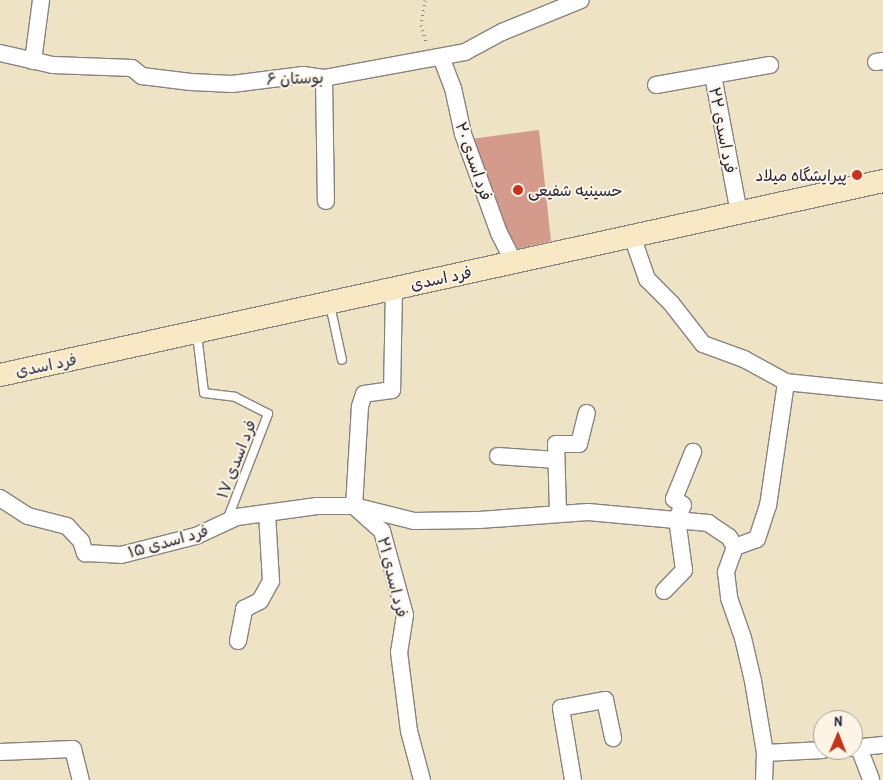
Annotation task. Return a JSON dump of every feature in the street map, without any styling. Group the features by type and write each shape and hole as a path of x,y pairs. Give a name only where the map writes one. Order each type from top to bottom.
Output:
{"main road":[{"name":"فرد اسدی","path":"0,376 883,181"}],"street":[{"path":"34,61 41,0"},
{"name":"بوستان ۶","path":"0,53 34,61 132,68 142,76 218,84 303,75 324,78 465,52 502,32 581,0"},
{"name":"فرد اسدی ۲۰","path":"441,57 453,88 463,134 499,233 514,262"},
{"name":"فرد اسدی ۲۲","path":"739,213 713,75 770,64"},
{"path":"656,85 713,75"},
{"path":"324,78 326,201"},
{"path":"632,236 647,279 671,303 703,344 744,359 786,382 883,392"},
{"path":"354,506 360,406 364,394 392,390 394,289"},
{"path":"764,780 765,753 743,638 729,598 726,572 735,547 757,539 768,506 786,382"},
{"path":"558,514 556,444 579,444 586,413"},
{"path":"664,592 684,570 677,519 683,504 674,499 694,452"},
{"path":"498,456 556,460"},
{"name":"فرد اسدی ۱۵","path":"0,498 28,516 67,526 85,553 121,555 196,536 237,517 316,506 354,506 414,521 588,512 677,519 708,523 729,537 735,547"},
{"name":"فرد اسدی ۲۱","path":"354,506 382,531 405,615 400,652 408,731 422,780"},
{"path":"238,640 244,609 260,601 271,580 267,513"},
{"path":"573,780 561,708 604,700 614,738"},
{"path":"863,747 883,745"},
{"path":"0,752 73,749 81,780"},
{"path":"765,753 813,751"},
{"path":"862,760 871,780"}],"lane":[{"path":"329,303 342,360"},
{"name":"فرد اسدی ۱۷","path":"197,332 204,393 235,397 268,414 226,522"}],"path":[{"path":"424,0 421,25 427,44 441,57"}],"building":[{"name":"حسینیه شفیعی","path":"539,130 551,241 513,250 471,139"}],"place":[{"name":"پیرایشگاه میلاد","path":"857,175"},
{"name":"حسینیه شفیعی","path":"518,190"}]}
